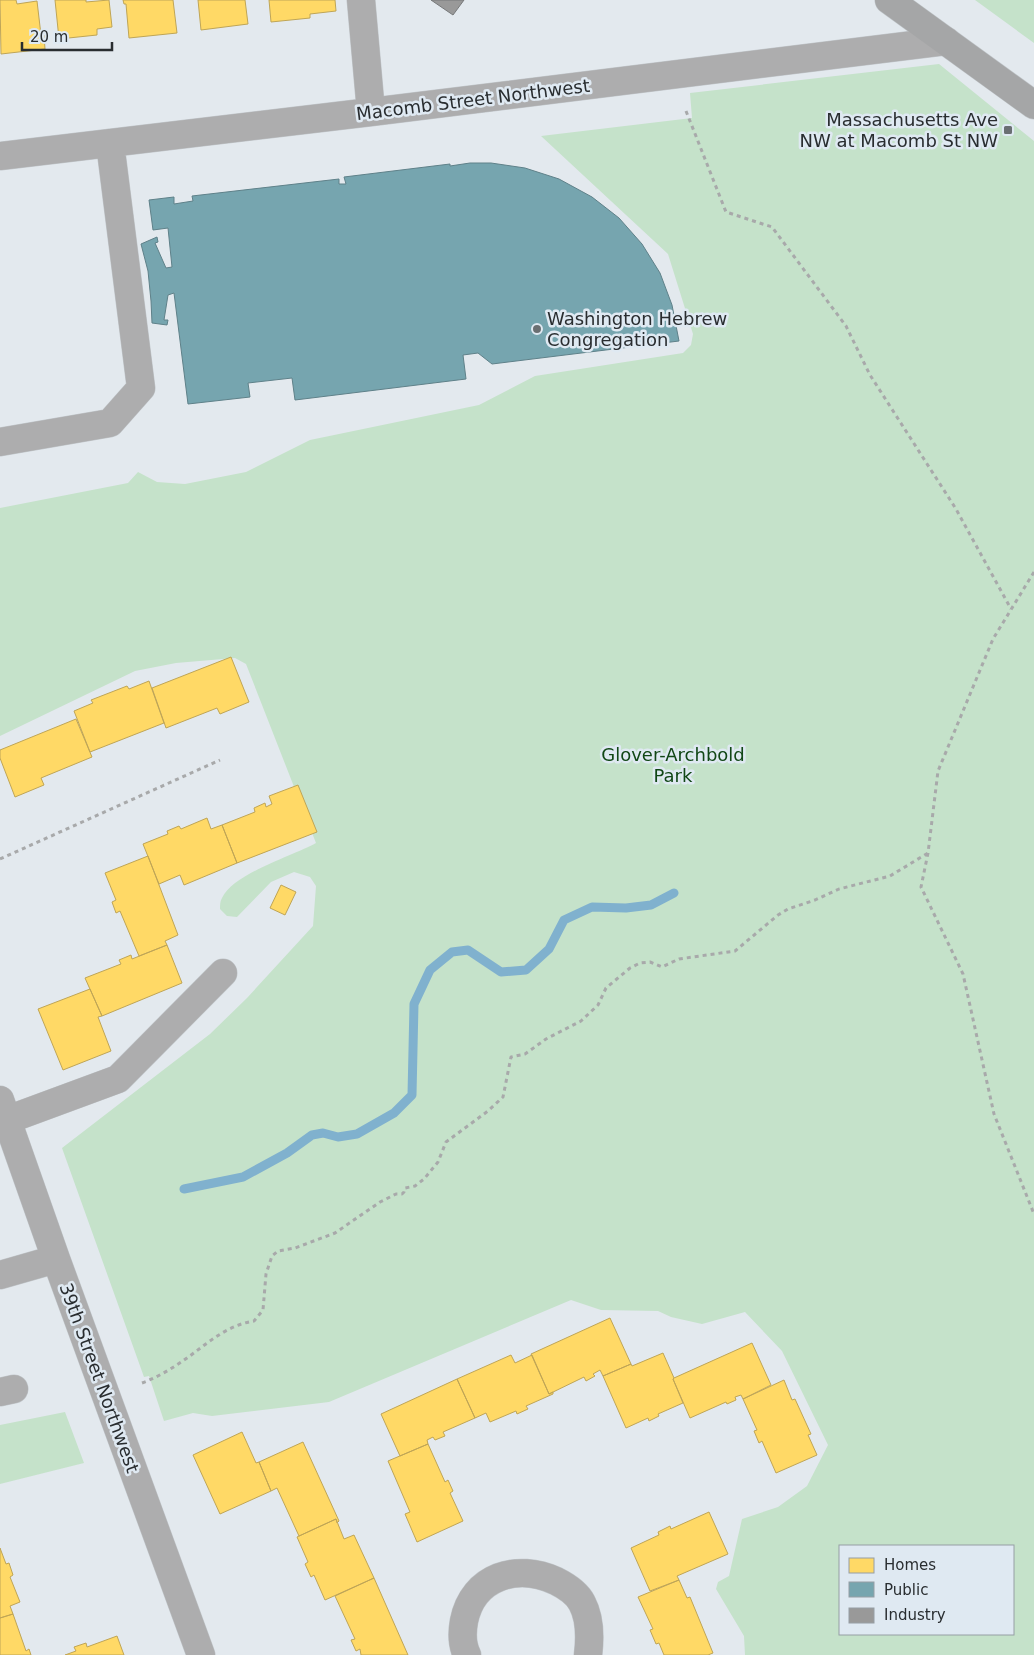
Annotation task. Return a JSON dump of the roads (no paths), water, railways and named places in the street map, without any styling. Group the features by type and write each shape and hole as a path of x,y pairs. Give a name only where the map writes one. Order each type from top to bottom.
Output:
{"main road":[{"path":"888,0 1034,105"}],"street":[{"path":"361,0 371,112"},
{"name":"Macomb Street Northwest","path":"0,156 946,40"},
{"path":"0,442 110,423 141,388 110,143"},
{"path":"4,1110 118,1079 223,973"},
{"name":"39th Street Northwest","path":"4,1110 200,1655"},
{"path":"0,1275 56,1259"},
{"path":"466,1655 462,1631 466,1612 476,1594 491,1581 510,1574 530,1572 567,1586 582,1602 588,1622 588,1655"}],"waterway":[{"path":"184,1189 243,1177 287,1153 312,1135 323,1133 338,1137 357,1134 394,1113 412,1095 414,1004 430,970 452,952 468,950 501,972 526,970 549,949 564,920 592,907 626,908 651,905 674,893"}],"place":[{"name":"Massachusetts Ave NW at Macomb St NW","path":"1008,130"},
{"name":"Washington Hebrew Congregation","path":"537,329"}],"park label":[{"name":"Glover-Archbold Park","path":"673,765"}]}
